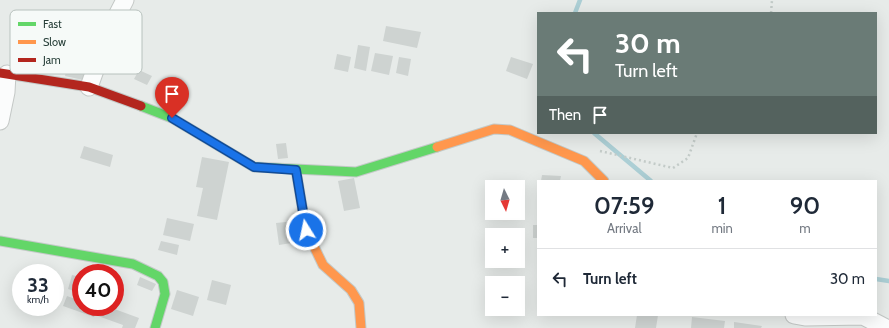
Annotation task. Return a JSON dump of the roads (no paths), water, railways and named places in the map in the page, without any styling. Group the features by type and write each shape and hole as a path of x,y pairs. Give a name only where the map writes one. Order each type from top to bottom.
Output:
{"street":[{"path":"119,10 124,0"},
{"path":"0,121 6,92 3,74 89,87 172,118 254,167 356,172 494,129 510,130 584,161 603,180"},
{"path":"89,87 94,74"},
{"path":"296,170 306,230 323,265 351,290 359,303 361,328"},
{"path":"0,241 133,264 158,276 163,282 165,294 155,328"},
{"path":"800,316 863,316 886,328"}],"waterway":[{"path":"575,12 580,0"},
{"path":"595,134 650,180"},
{"path":"877,279 889,281"}]}
